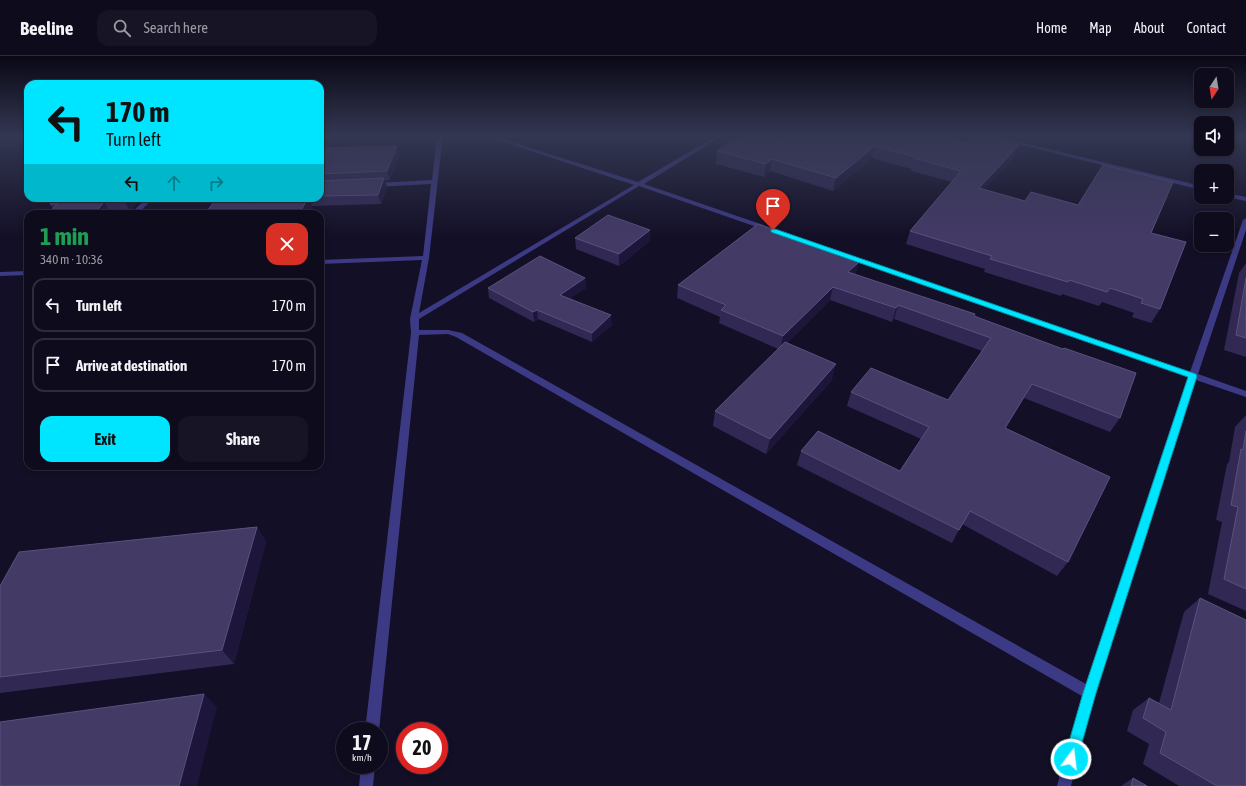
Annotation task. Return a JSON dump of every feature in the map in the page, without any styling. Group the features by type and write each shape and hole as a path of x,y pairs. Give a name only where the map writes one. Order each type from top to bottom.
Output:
{"lane":[{"path":"373,722 415,333 414,319 426,258 436,169"},
{"path":"591,169 1246,394"},
{"path":"414,319 663,169"},
{"path":"1123,169 1194,186"},
{"path":"366,185 435,182"},
{"path":"1234,196 1246,199"},
{"path":"137,210 145,202"},
{"path":"1064,786 1089,693 1246,220"},
{"path":"324,262 426,258"},
{"path":"0,274 24,273"},
{"path":"415,333 448,332 459,335 1089,693"},
{"path":"366,786 367,774"}],"building":[{"path":"324,169 388,169 387,171 324,174"},
{"path":"806,169 847,169 836,178"},
{"path":"954,169 997,169 979,188 1025,201 1031,192 1078,205 1100,169 1120,169 1173,182 1151,233 1186,242 1160,309 1141,303 1143,299 1110,288 1107,292 1069,280 1068,282 990,259 992,256 910,231 961,171"},
{"path":"384,178 378,195 324,196 324,181"},
{"path":"52,202 104,202 97,210 52,210 57,204 50,204"},
{"path":"214,202 306,202 301,210 208,210"},
{"path":"608,215 650,230 619,254 575,238"},
{"path":"758,224 859,262 848,272 975,314 974,316 1063,349 1064,348 1136,373 1120,418 1032,384 1005,428 1110,477 1068,562 970,511 959,530 801,451 818,431 900,471 929,427 851,392 871,368 948,400 991,338 898,305 896,308 833,287 783,336 721,310 726,305 678,285"},
{"path":"540,256 585,278 560,295 611,315 592,333 537,310 533,312 488,288"},
{"path":"1246,278 1246,338 1236,335"},
{"path":"785,342 836,364 770,439 715,411"},
{"path":"1246,431 1246,589 1224,579 1238,507 1231,505 1241,449 1243,450"},
{"path":"257,527 222,650 0,677 0,586 19,552"},
{"path":"1200,598 1246,620 1246,786 1217,786 1160,753 1166,732 1143,718 1149,698 1171,710"},
{"path":"204,694 179,786 0,786 0,722"},
{"path":"1133,778 1147,786 1131,786"}],"route":[{"path":"773,230 1193,376 1089,693 1071,759"}]}
